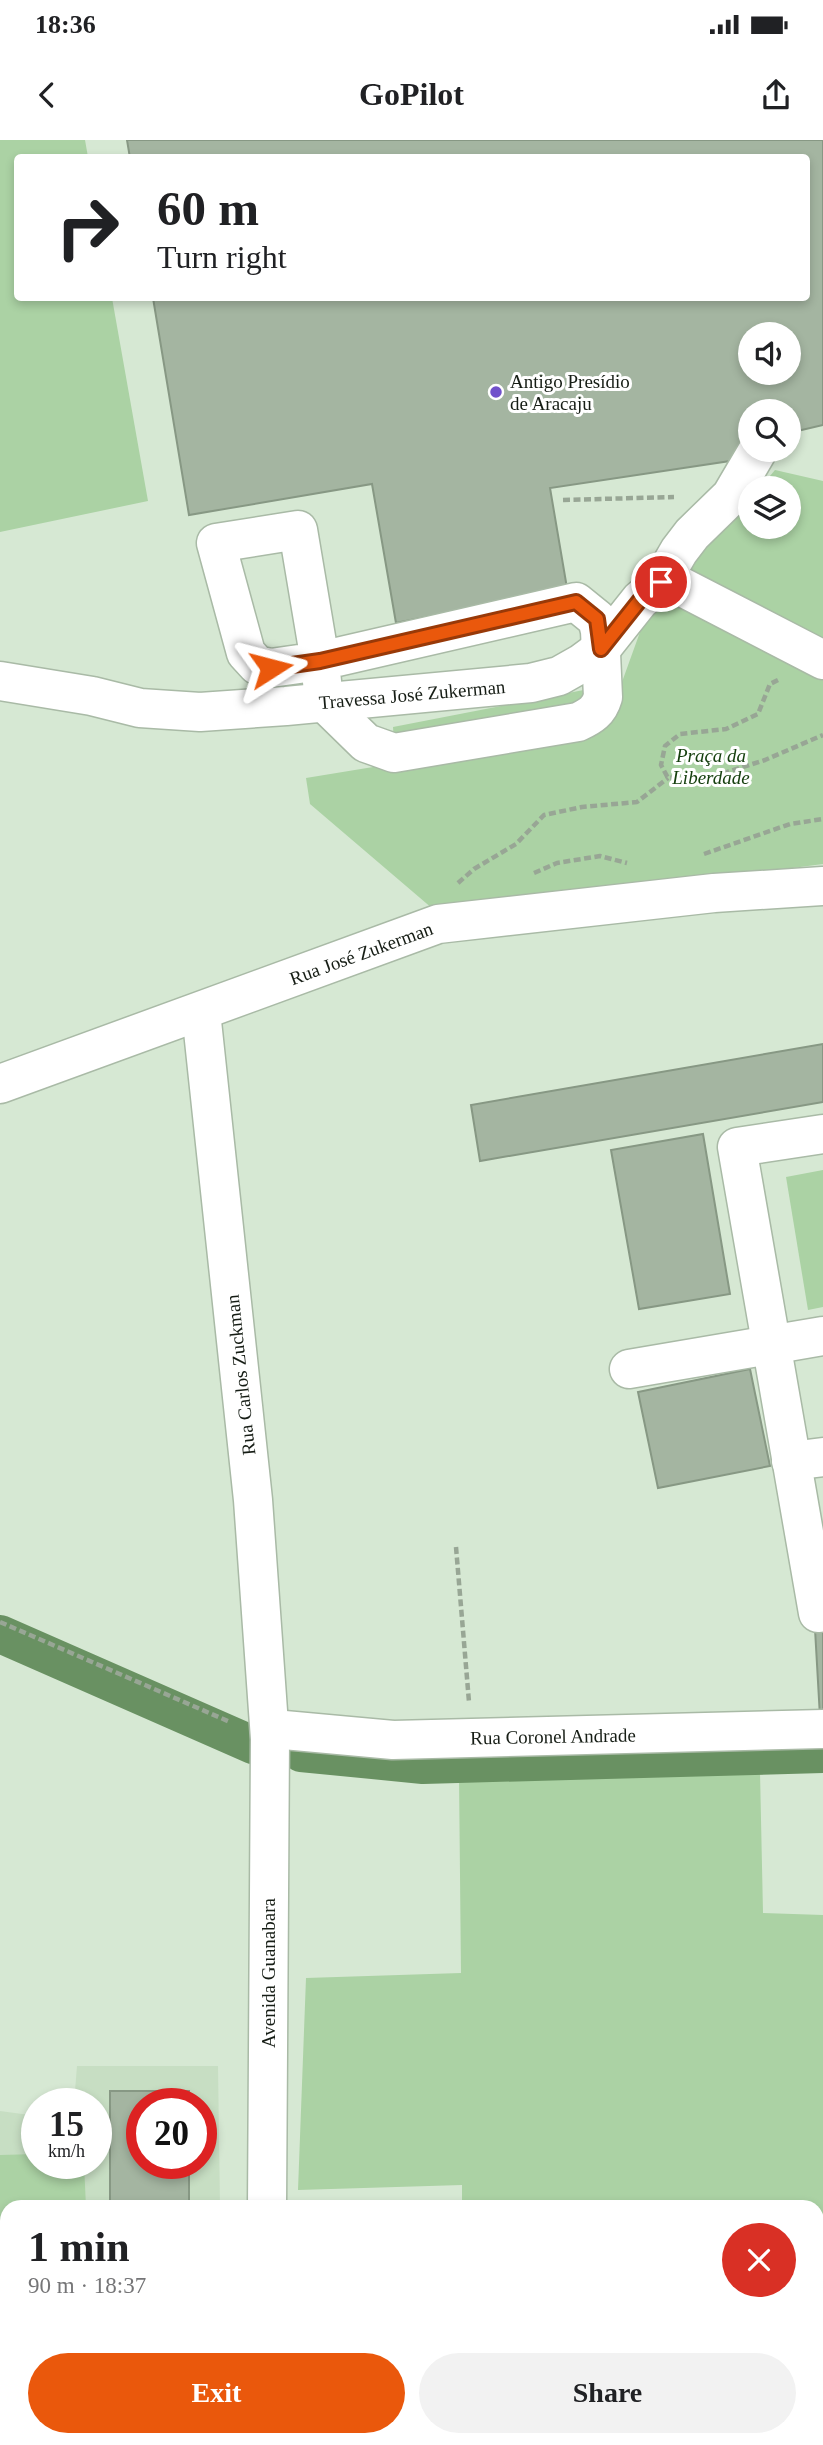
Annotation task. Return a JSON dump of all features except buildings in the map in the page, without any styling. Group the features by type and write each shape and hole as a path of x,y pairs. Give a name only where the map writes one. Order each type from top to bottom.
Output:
{"street":[{"path":"751,462 731,496 692,534 661,582 682,587 823,660"},
{"name":"Travessa José Zukerman","path":"0,681 92,696 140,708 201,712 531,683 559,676 601,649 640,600 661,582"},
{"path":"576,602 597,619 601,649 601,706 592,716 565,725 394,753 366,743 324,702 320,661 576,602"},
{"name":"Rua José Zukerman","path":"0,1084 201,1013 438,924 714,893 823,886"},
{"name":"Rua Carlos Zuckman","path":"201,1013 277,1734"},
{"path":"823,1134 737,1147 771,1346 807,1459 818,1614 823,1612"},
{"path":"629,1369 823,1336"},
{"name":"Rua Coronel Andrade","path":"277,1734 393,1740 823,1729"},
{"name":"Avenida Guanabara","path":"267,2200 277,1734"}],"path":[{"path":"563,500 731,496"},
{"path":"668,778 661,765 665,746 680,734 726,729 758,714 770,684 789,675"},
{"path":"456,885 474,869 516,844 544,815 582,807 637,802 668,778 718,775 765,760 823,735"},
{"path":"704,854 790,824 823,819"},
{"path":"524,877 558,863 600,856 639,866"},
{"path":"456,1547 472,1738"},
{"path":"0,1622 277,1734"}],"shaded area":[{"path":"77,2066 218,2066 220,2200 0,2200 0,2111 21,2114 21,2179 112,2179 112,2088 75,2088"}],"green space":[{"path":"0,140 85,140 87,154 14,154 14,301 113,301 148,501 0,532"},
{"name":"Praça da Liberdade","path":"775,470 823,481 823,864 440,915 310,804 306,778 605,729 644,621 653,615 700,555 738,514 738,539 801,539 801,476 770,476"},
{"path":"599,687 597,702 394,742 393,727"},
{"path":"823,1170 823,1307 808,1310 786,1177"},
{"path":"760,1772 763,1913 823,1915 823,2200 462,2200 462,2185 298,2190 306,1978 461,1973 459,1776"},
{"path":"21,2154 21,2179 85,2179 86,2200 0,2200 0,2155"}],"waterway":[{"path":"0,1634 253,1745"},
{"path":"301,1753 423,1765 823,1754"}],"place":[{"name":"Antigo Presídio de Aracaju","path":"496,392"}],"route":[{"path":"271,668 320,661 576,602 597,619 601,649 640,600 661,582"}]}
